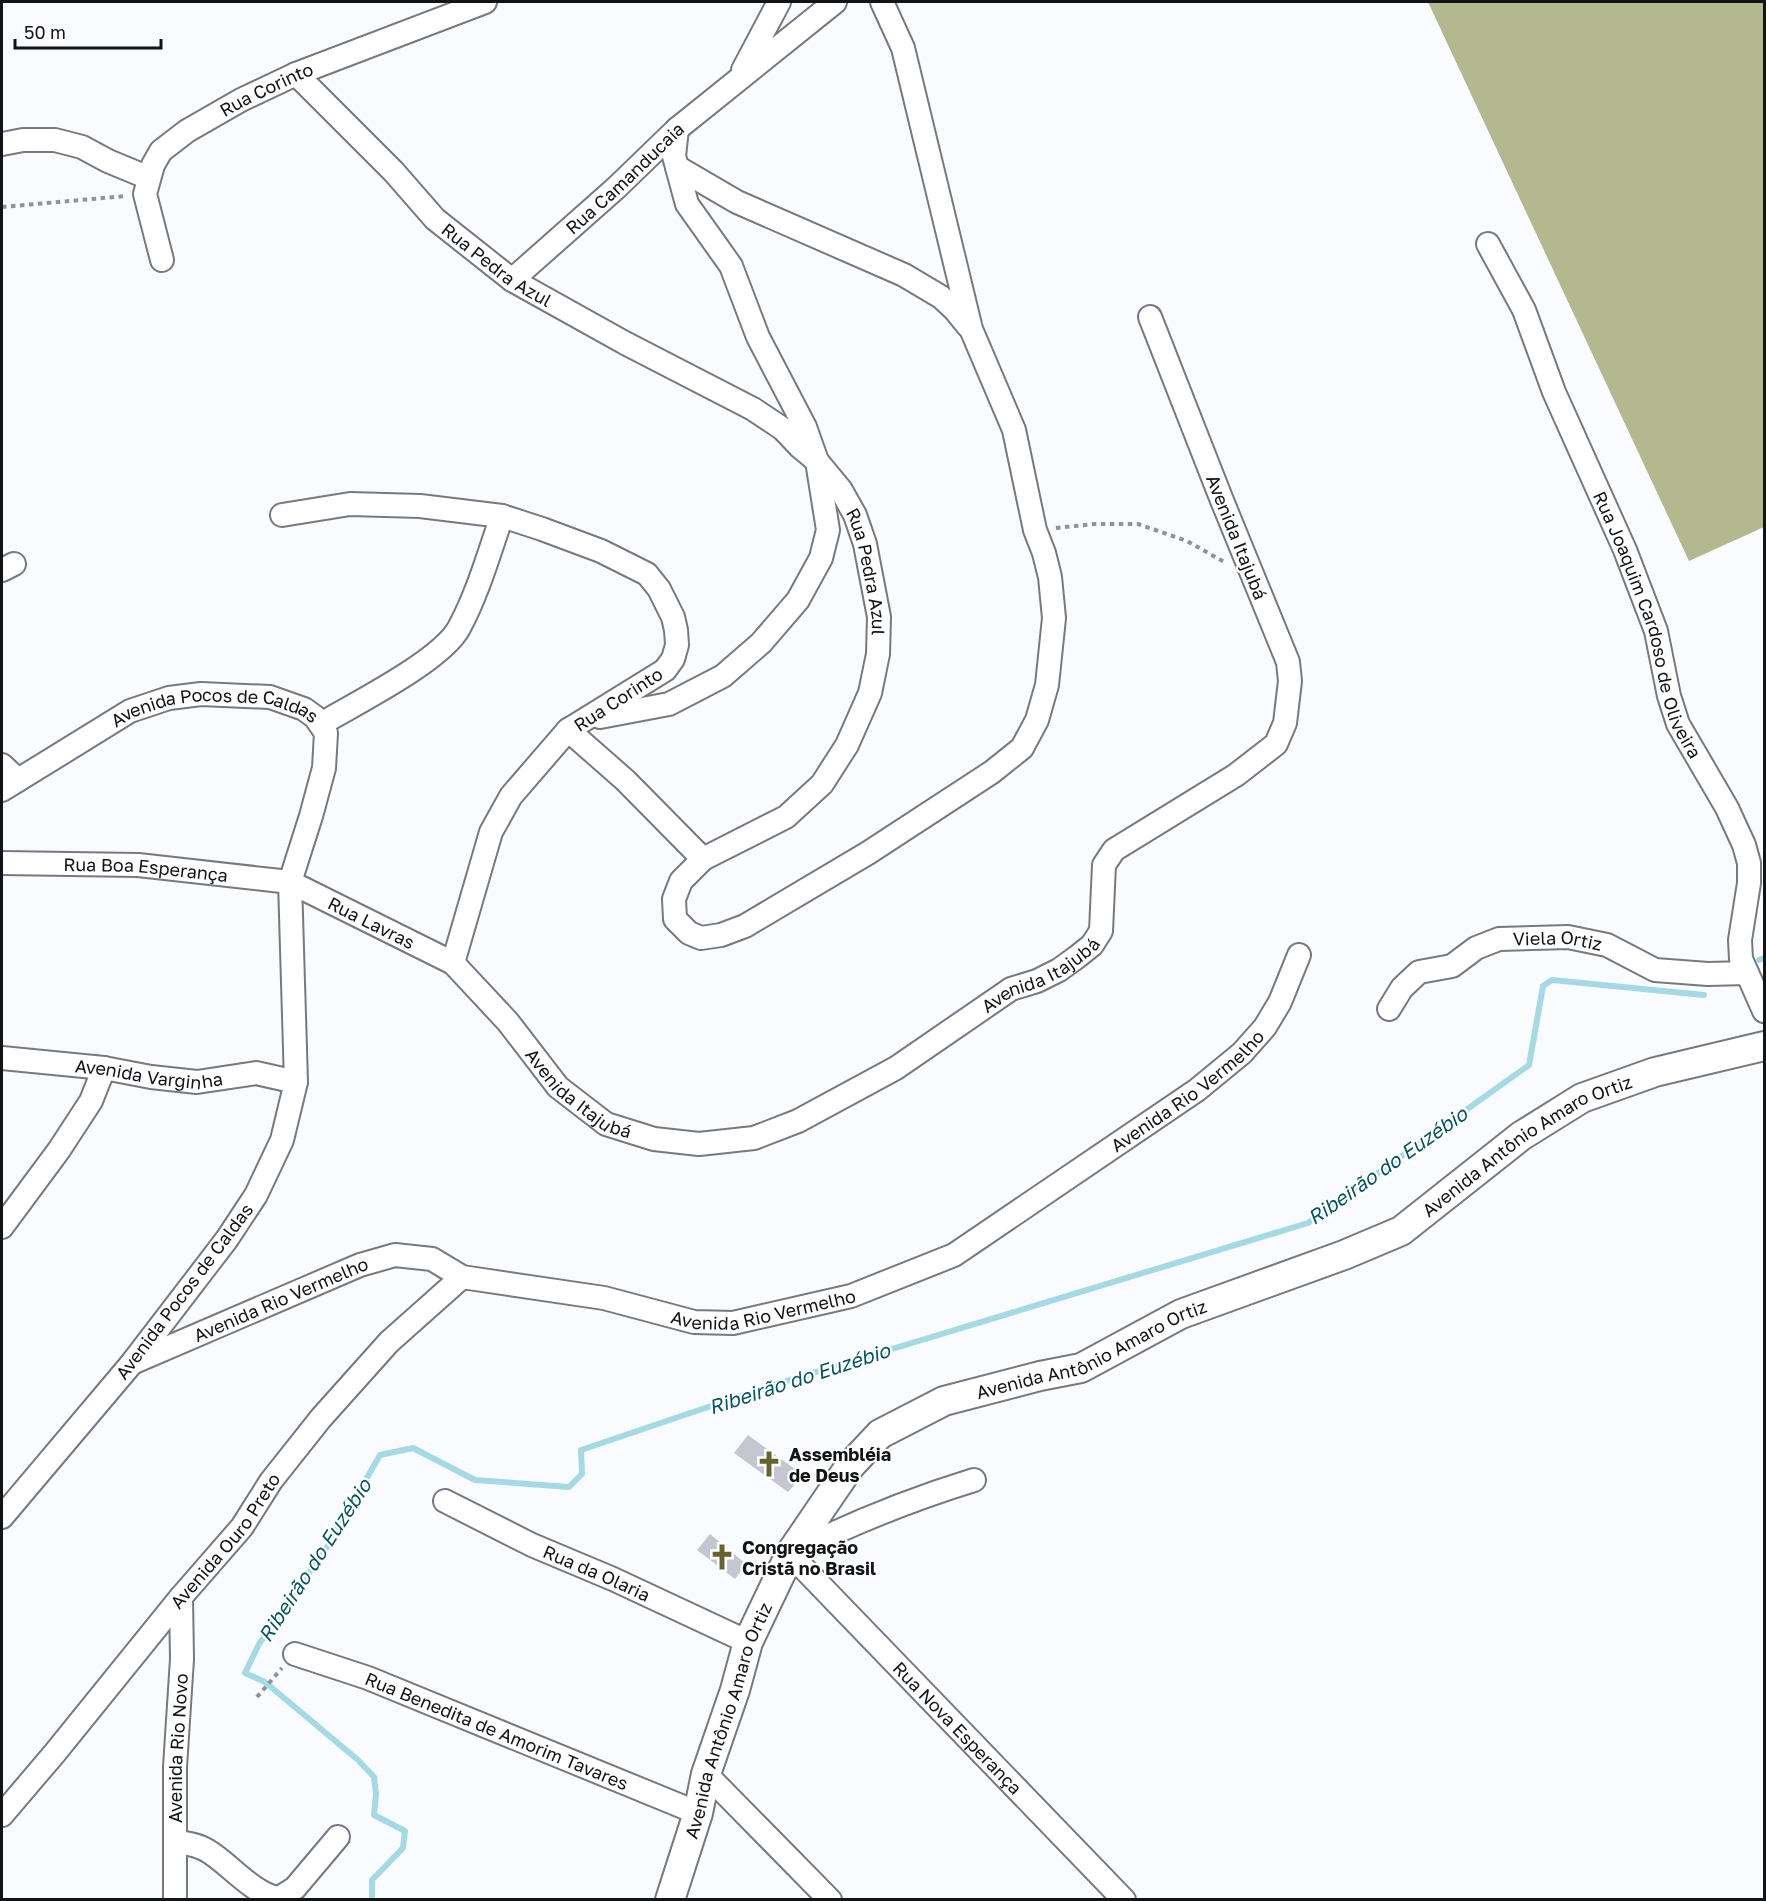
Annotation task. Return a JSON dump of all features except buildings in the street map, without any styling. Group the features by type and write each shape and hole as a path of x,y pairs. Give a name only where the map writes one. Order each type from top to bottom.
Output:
{"street":[{"name":"Rua Corinto","path":"147,186 161,151 187,131 241,100 296,74 485,2"},
{"name":"Rua Camanducaia","path":"738,79 779,2"},
{"name":"Rua Camanducaia","path":"512,280 616,188 677,129 835,2"},
{"path":"882,2 903,48 919,108 936,193 971,329"},
{"name":"Rua Pedra Azul","path":"296,74 394,172 435,219 512,280 625,343 753,410 783,429 817,461 842,490 855,515 865,544 879,617 878,654 870,693 847,745 822,784 786,817 703,859 681,881 674,899 675,920 689,933 701,938 721,935 745,926 868,853 992,772 1022,748 1037,720 1047,685 1054,618 1050,577 1035,530 1014,430 971,329"},
{"path":"677,129 674,156 687,204 730,266 758,336 805,427 817,461 828,530 820,558 798,600 761,643 723,676 669,704 576,725 625,780 703,859"},
{"path":"2,144 23,140 55,140 82,147 147,186 162,260"},
{"path":"677,167 737,202 904,275 941,297 971,329"},
{"name":"Rua Joaquim Cardoso de Oliveira","path":"1488,244 1524,310 1554,392 1625,550 1656,632 1669,696 1678,724 1727,808 1744,845 1749,863 1749,882 1743,908 1741,959 1764,1011"},
{"name":"Avenida Itajubá","path":"453,963 508,1022 558,1087 606,1124 654,1139 699,1144 753,1138 798,1121 896,1068 1011,989 1037,981 1059,970 1092,945 1101,931 1104,866 1114,850 1236,776 1260,758 1276,744 1286,723 1288,702 1288,662 1150,317"},
{"name":"Rua Corinto","path":"282,515 350,504 420,506 502,516 601,551 647,574 659,589 673,618 677,645 673,659 665,670 576,725 511,796 491,832 453,963"},
{"path":"321,724 440,651 459,629 502,516"},
{"name":"Avenida Pocos de Caldas","path":"2,1517 132,1363 227,1239 256,1195 282,1140 296,1082 290,882 312,816 324,768 326,733 321,724 304,709 270,697 201,694 169,698 130,711 7,778"},
{"name":"Rua Boa Esperança","path":"2,863 138,865 290,882"},
{"name":"Rua Lavras","path":"290,882 453,963"},
{"name":"Viela Ortiz","path":"1389,1009 1402,988 1419,972 1452,966 1476,948 1499,939 1568,937 1607,945 1655,970 1708,974 1747,973"},
{"name":"Avenida Rio Vermelho","path":"132,1363 360,1264 395,1255 432,1259 462,1277 604,1298 694,1322 733,1323 851,1296 954,1255 1197,1090 1242,1053 1265,1027 1280,1002 1299,955"},
{"name":"Avenida Antônio Amaro Ortiz","path":"670,1899 698,1813 706,1774 735,1690 748,1642 790,1554 850,1466 880,1434 944,1401 1040,1376 1082,1368 1181,1314 1344,1255 1401,1231 1521,1136 1582,1098 1655,1072 1764,1046"},
{"name":"Avenida Varginha","path":"2,1058 104,1068 151,1077 198,1082 256,1073 296,1082"},
{"path":"2,1227 59,1150 91,1101 104,1068"},
{"name":"Avenida Ouro Preto","path":"2,1815 54,1755 181,1597 242,1527 271,1481 321,1418 390,1342 462,1277"},
{"path":"790,1554 846,1526 937,1491 974,1480"},
{"name":"Rua da Olaria","path":"445,1501 532,1545 613,1579 748,1642"},
{"name":"Rua Nova Esperança","path":"790,1554 1124,1899"},
{"name":"Avenida Rio Novo","path":"175,1899 175,1767 182,1659 181,1597"},
{"name":"Rua Benedita de Amorim Tavares","path":"295,1654 368,1678 698,1813"},
{"path":"706,1774 830,1899"},
{"path":"175,1842 193,1844 210,1852 263,1892 279,1898 295,1888 338,1837"}],"path":[{"path":"2,207 73,199 147,186"},
{"path":"1035,530 1094,524 1138,524 1187,541 1227,563"},
{"path":"257,1697 279,1671"}],"green space":[{"path":"1428,2 1764,2 1764,527 1689,561"}],"waterway":[{"path":"1759,960 1764,958"},
{"name":"Ribeirão do Euzébio","path":"372,1900 372,1880 403,1848 405,1831 374,1815 376,1794 374,1777 358,1760 265,1682 245,1673 259,1644 327,1547 380,1455 413,1448 475,1480 569,1487 582,1474 581,1450 773,1385 1308,1223 1529,1065 1543,986 1552,980 1704,995"}],"place":[{"name":"Assembléia de Deus","path":"769,1464"},
{"name":"Congregação Cristã no Brasil","path":"722,1557"}]}
